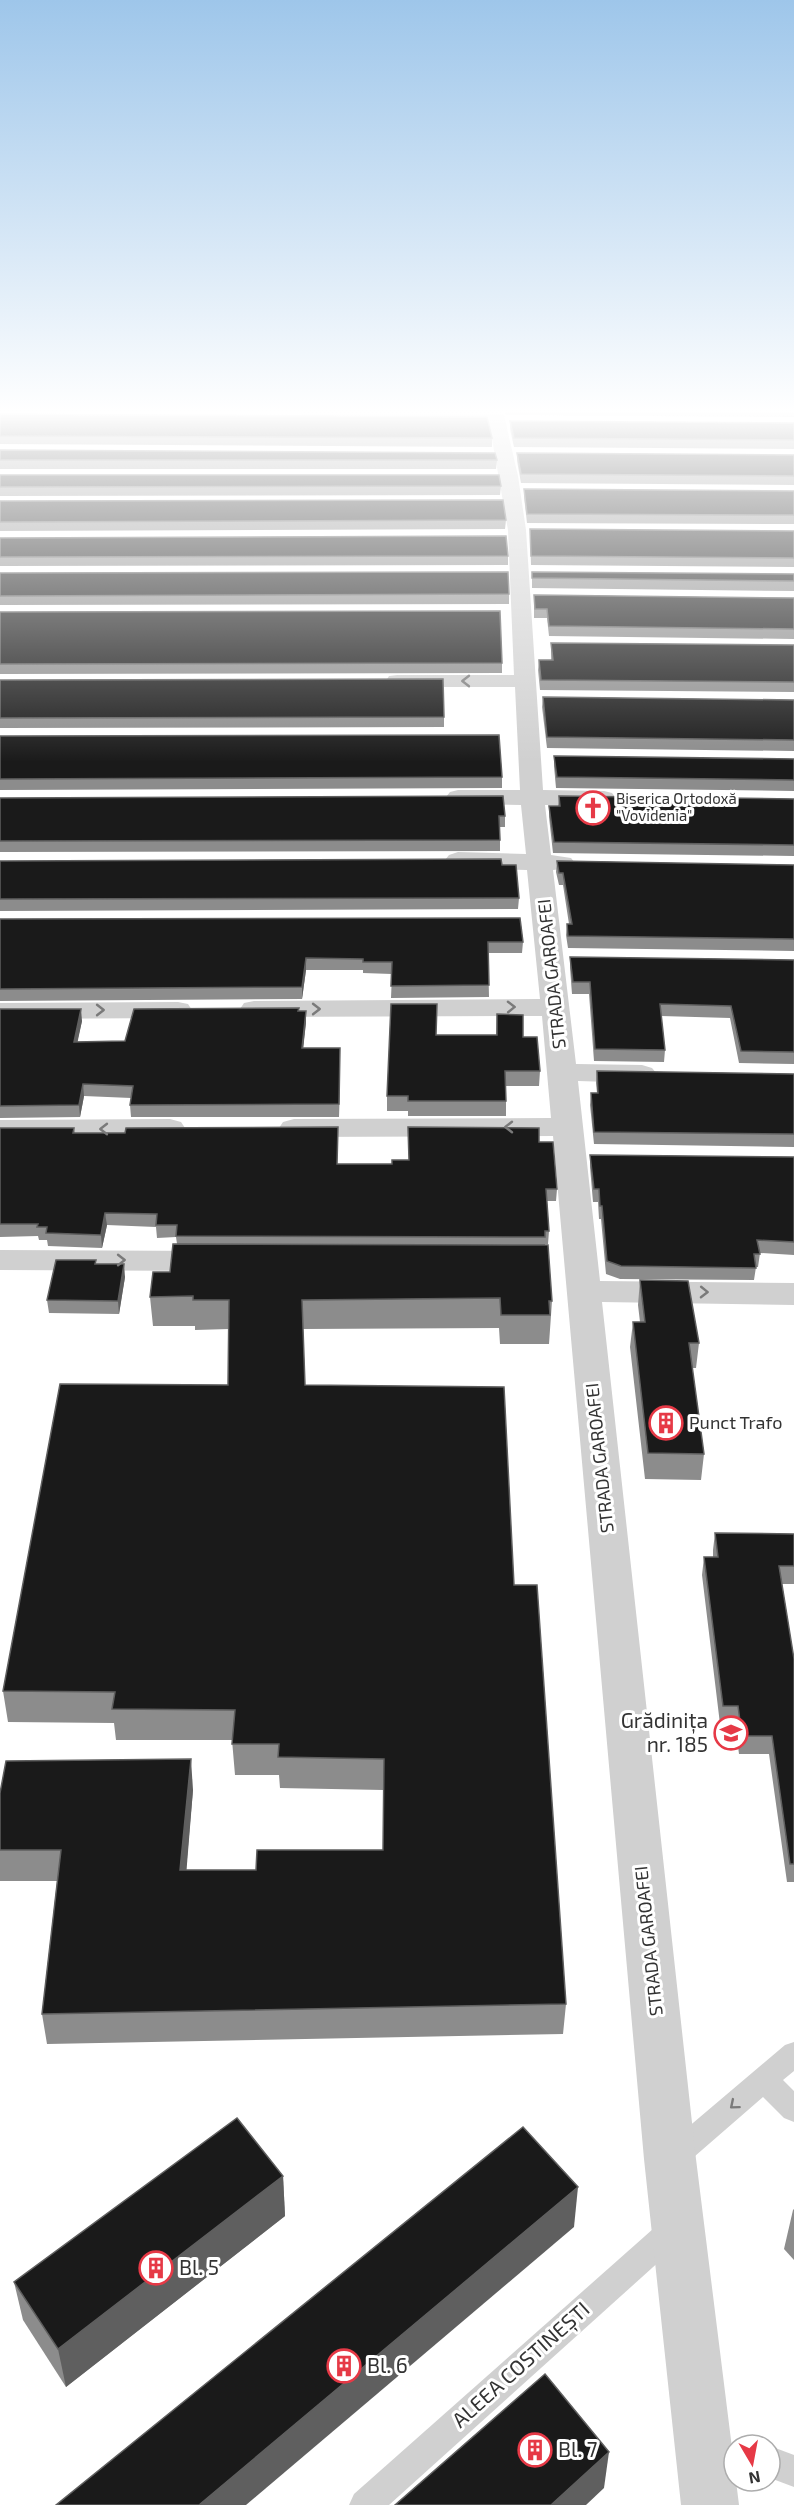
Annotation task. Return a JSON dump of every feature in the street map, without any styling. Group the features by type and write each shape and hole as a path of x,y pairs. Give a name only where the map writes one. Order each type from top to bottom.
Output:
{"street":[{"name":"STRADA GAROAFEI","path":"514,528 533,692 530,746 532,797 540,861 532,919 560,958 555,1007 562,1072 577,1146 572,1272 678,2226 718,2441 710,2505"},
{"path":"378,681 533,692"},
{"path":"439,797 628,798"},
{"path":"438,860 584,863"},
{"path":"0,1011 555,1007"},
{"path":"562,1072 665,1074"},
{"path":"0,1129 203,1128"},
{"path":"263,1128 577,1146"},
{"path":"0,1260 248,1261"},
{"path":"572,1272 794,1294"}],"lane":[{"path":"670,2160 794,2054"},
{"path":"764,2080 794,2109"},
{"name":"ALEEA COSTINEȘTI","path":"365,2505 678,2226"}],"building":[{"path":"530,529 794,531 794,558 531,556"},
{"path":"506,536 508,556 0,557 0,538"},
{"path":"508,572 509,594 0,596 0,573"},
{"path":"532,572 794,574 794,581 532,578"},
{"path":"534,595 794,598 794,629 549,626 547,609 535,609"},
{"path":"500,611 502,663 0,664 0,612"},
{"path":"551,643 794,645 794,682 541,680 539,660 553,660"},
{"path":"443,679 444,717 0,718 0,680"},
{"path":"543,697 794,700 794,740 547,737"},
{"path":"499,735 502,777 0,779 0,736"},
{"path":"554,756 794,759 794,780 557,777"},
{"path":"503,796 505,816 499,816 500,840 0,841 0,798"},
{"path":"559,796 794,799 794,845 554,842 549,806 560,806"},
{"path":"501,859 502,865 516,865 519,898 0,899 0,861"},
{"path":"557,861 794,865 794,939 568,936 567,924 572,924 563,873 559,873"},
{"path":"520,918 523,942 488,942 489,985 391,986 392,962 306,958 302,987 0,989 0,919"},
{"path":"570,957 794,960 794,1052 741,1051 731,1006 660,1004 665,1050 595,1049 590,982 573,982"},
{"path":"391,1004 437,1004 436,1035 497,1035 497,1014 523,1015 523,1037 537,1037 540,1071 505,1071 506,1101 408,1101 408,1096 387,1096"},
{"path":"299,1008 298,1011 306,1011 302,1048 340,1048 339,1104 130,1105 133,1086 83,1084 79,1105 0,1106 0,1009 81,1009 74,1042 125,1041 134,1009"},
{"path":"597,1071 794,1074 794,1134 594,1132 591,1093 598,1093"},
{"path":"338,1127 337,1164 392,1164 392,1160 409,1160 408,1127 539,1128 539,1142 553,1142 557,1189 546,1189 549,1231 545,1231 545,1237 176,1236 177,1225 156,1225 157,1214 105,1213 101,1235 46,1233 47,1227 37,1227 38,1224 0,1224 0,1128 74,1128 73,1133 125,1133 126,1128"},
{"path":"590,1155 794,1157 794,1242 757,1240 760,1254 754,1254 756,1268 621,1266 607,1261 602,1206 600,1206 599,1189 594,1189"},
{"path":"173,1244 548,1245 552,1301 549,1301 550,1315 501,1315 500,1298 302,1300 305,1385 504,1387 514,1585 537,1585 566,2004 42,2014 61,1850 0,1850 0,1793 6,1761 191,1759 180,1870 256,1870 257,1850 383,1850 384,1759 278,1757 279,1744 232,1744 235,1710 112,1709 115,1692 3,1691 60,1384 228,1385 229,1300 193,1300 193,1296 150,1297 153,1272 170,1272"},
{"path":"56,1260 96,1260 95,1264 124,1264 118,1301 47,1300"},
{"name":"Punct Trafo","path":"640,1280 688,1281 699,1343 689,1343 704,1454 648,1453 633,1322 645,1322"},
{"path":"715,1533 794,1534 794,1566 779,1566 794,1659 794,1864 790,1864 772,1736 742,1736 738,1706 723,1706 704,1557 718,1557"},
{"path":"237,2118 283,2176 58,2349 14,2282"},
{"path":"523,2127 578,2187 199,2505 56,2505"},
{"path":"545,2374 609,2452 551,2505 395,2505"}],"place":[{"name":"Biserica Ortodoxă \"Vovidenia\"","path":"593,808"},
{"name":"Punct Trafo","path":"666,1423"},
{"name":"Grădinița nr. 185","path":"731,1733"},
{"name":"Bl. 5","path":"156,2268"},
{"name":"Bl. 6","path":"344,2366"},
{"name":"Bl. 7","path":"535,2450"}]}
